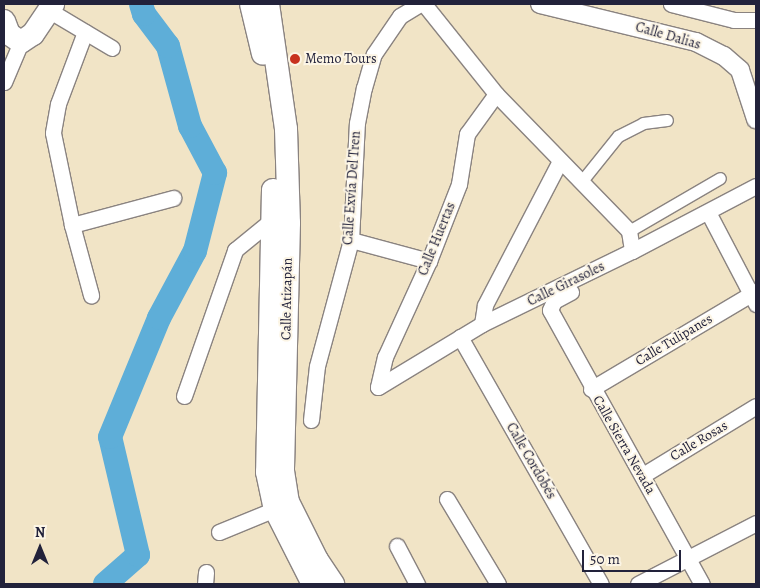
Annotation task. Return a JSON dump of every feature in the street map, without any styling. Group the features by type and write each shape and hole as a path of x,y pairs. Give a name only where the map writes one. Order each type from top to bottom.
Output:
{"main road":[{"name":"Calle Atizapán","path":"251,4 264,58 272,128 273,220 267,472 275,509 313,584"},
{"name":"Calle Atizapán","path":"268,4 286,129 289,223 283,471 288,502 317,560 333,584"},
{"path":"4,22 8,34 20,42 33,34 52,7"}],"street":[{"name":"Calle Exvía Del Tren","path":"311,420 317,366 351,240 357,123 374,54 400,16 420,4"},
{"path":"424,4 496,94 629,231 632,251"},
{"name":"Calle Dalias","path":"540,4 696,42 724,56 740,70 756,119"},
{"path":"671,4 734,20 756,20"},
{"path":"52,7 85,32 112,48"},
{"path":"85,32 58,104 53,134 72,225 91,295"},
{"path":"4,82 20,42"},
{"name":"Calle Huertas","path":"378,387 385,357 429,261 459,184 467,134 496,94"},
{"path":"581,182 618,136 643,123 667,120"},
{"path":"482,324 486,305 560,161"},
{"path":"629,231 720,178"},
{"name":"Calle Girasoles","path":"378,387 482,324 616,260 756,186"},
{"path":"72,225 173,198"},
{"path":"708,212 754,296"},
{"path":"184,396 235,250 273,220"},
{"path":"351,240 429,261"},
{"name":"Calle Sierra Nevada","path":"616,260 612,268 550,305 591,389 643,475 702,584"},
{"name":"Calle Tulipanes","path":"591,389 754,296"},
{"name":"Calle Cordobés","path":"460,337 601,584"},
{"name":"Calle Rosas","path":"643,475 756,406"},
{"path":"446,499 498,584"},
{"path":"219,532 275,509"},
{"path":"638,584 756,523"},
{"path":"397,546 418,584"}],"waterway":[{"path":"105,584 138,555 110,437 159,318 195,251 215,173 190,126 168,46 144,14 141,4"}],"place":[{"name":"Memo Tours","path":"295,59"}]}
